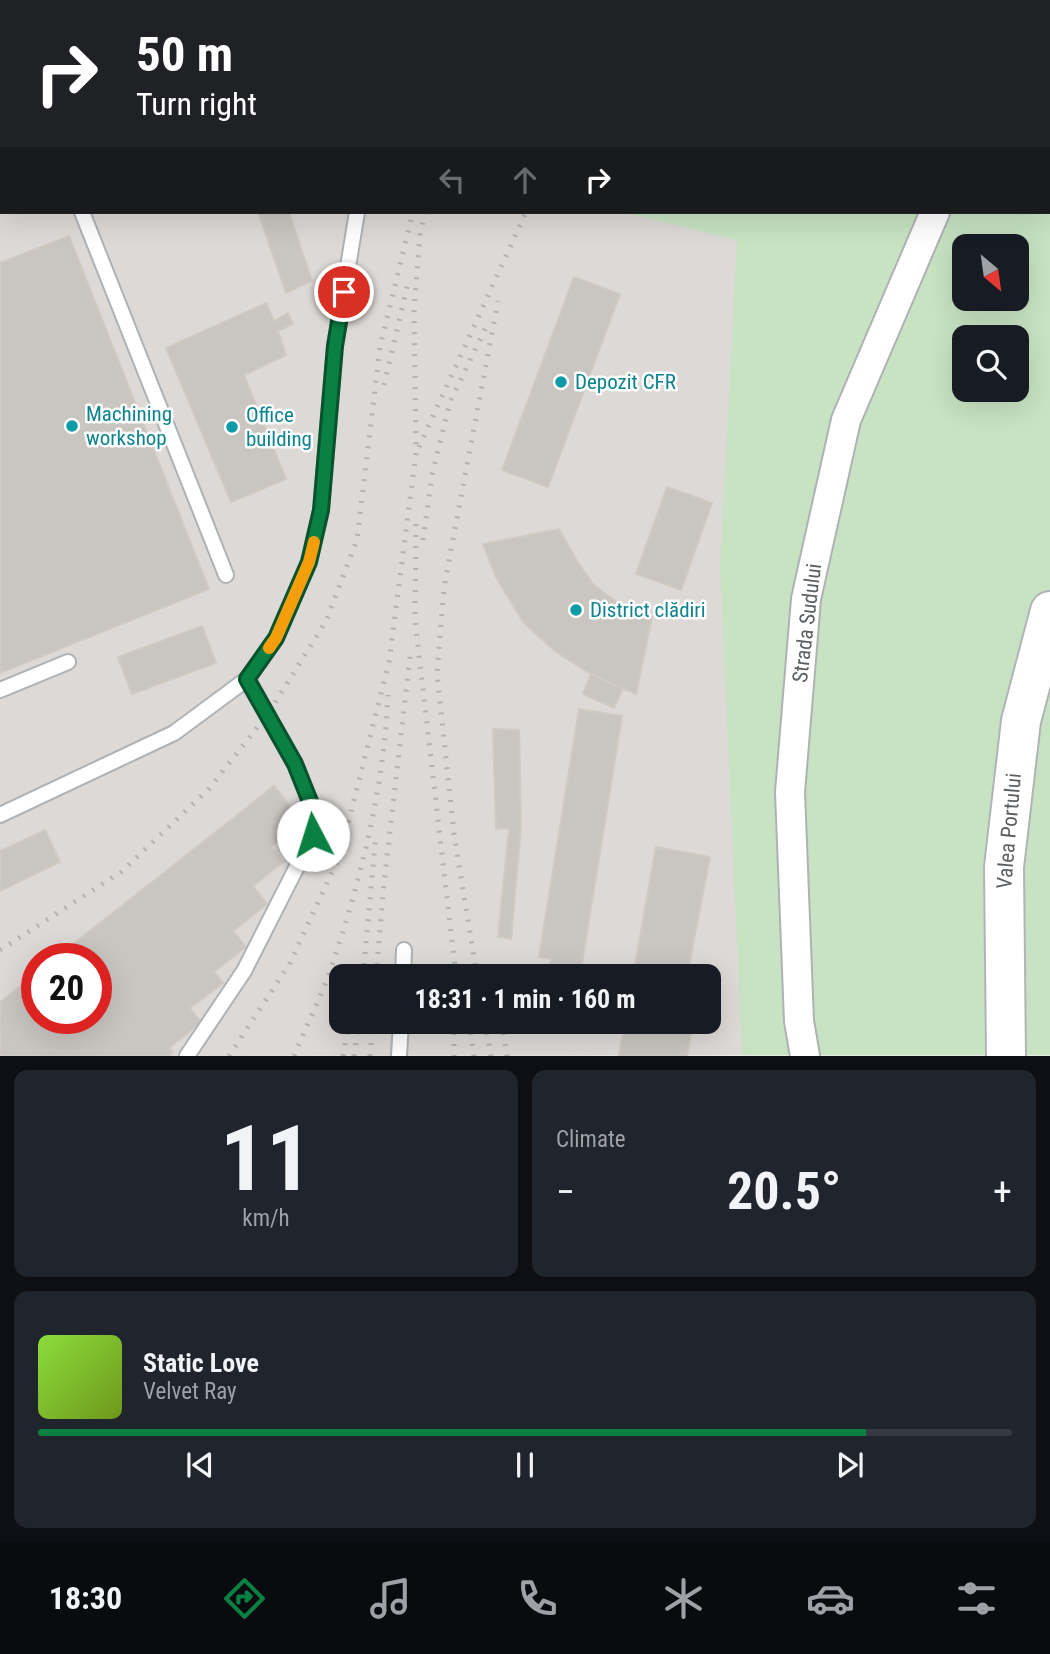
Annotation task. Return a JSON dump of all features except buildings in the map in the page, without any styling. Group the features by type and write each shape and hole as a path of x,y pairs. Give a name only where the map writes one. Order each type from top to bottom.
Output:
{"street":[{"name":"Strada Sudului","path":"805,1055 799,1021 790,792 806,599 846,421 934,214"},
{"name":"Valea Portului","path":"1006,1055 1004,867 1021,721 1050,611"}],"lane":[{"path":"83,214 226,575"},
{"path":"0,815 174,733 247,679 276,638 309,562 321,510 335,346 357,214"},
{"path":"0,690 68,662"},
{"path":"187,1055 244,971 313,835 315,814 295,764 247,679"},
{"path":"403,964 404,950"},
{"path":"399,1055 400,1034"}],"shaded area":[{"path":"0,214 976,214 967,234 952,234 952,308 852,1055 0,1056"}],"green space":[{"path":"630,214 1050,214 1050,1055 742,1055 720,567 737,240"}],"railway":[{"path":"0,950 121,872 208,790 268,714 326,621 357,540 380,347 413,214"},
{"path":"229,1056 290,963 340,855 389,662 416,453 414,309 420,235 425,214"},
{"path":"419,447 525,214"},
{"path":"384,385 409,279"},
{"path":"475,964 454,834 437,673 444,587 498,301"},
{"path":"423,540 432,475 450,402 489,321"},
{"path":"416,524 415,620 455,964"},
{"path":"377,964 411,648"},
{"path":"294,1056 328,977 360,873 381,766 388,695"},
{"path":"364,964 376,834"},
{"path":"343,1056 347,1034"},
{"path":"354,1056 357,1034"},
{"path":"370,1056 372,1034"},
{"path":"454,1034 454,1056"},
{"path":"471,1034 474,1056"},
{"path":"487,1034 491,1056"},
{"path":"504,1034 507,1056"}],"slow traffic":[{"path":"269,648 276,638 309,562 314,542"}],"place":[{"name":"Depozit CFR","path":"561,382"},
{"name":"Machining workshop","path":"72,426"},
{"name":"Office building","path":"232,427"},
{"name":"District clădiri","path":"576,610"}],"route":[{"path":"313,835 315,814 295,764 247,679 276,638 309,562 321,510 335,346 344,292"}]}
